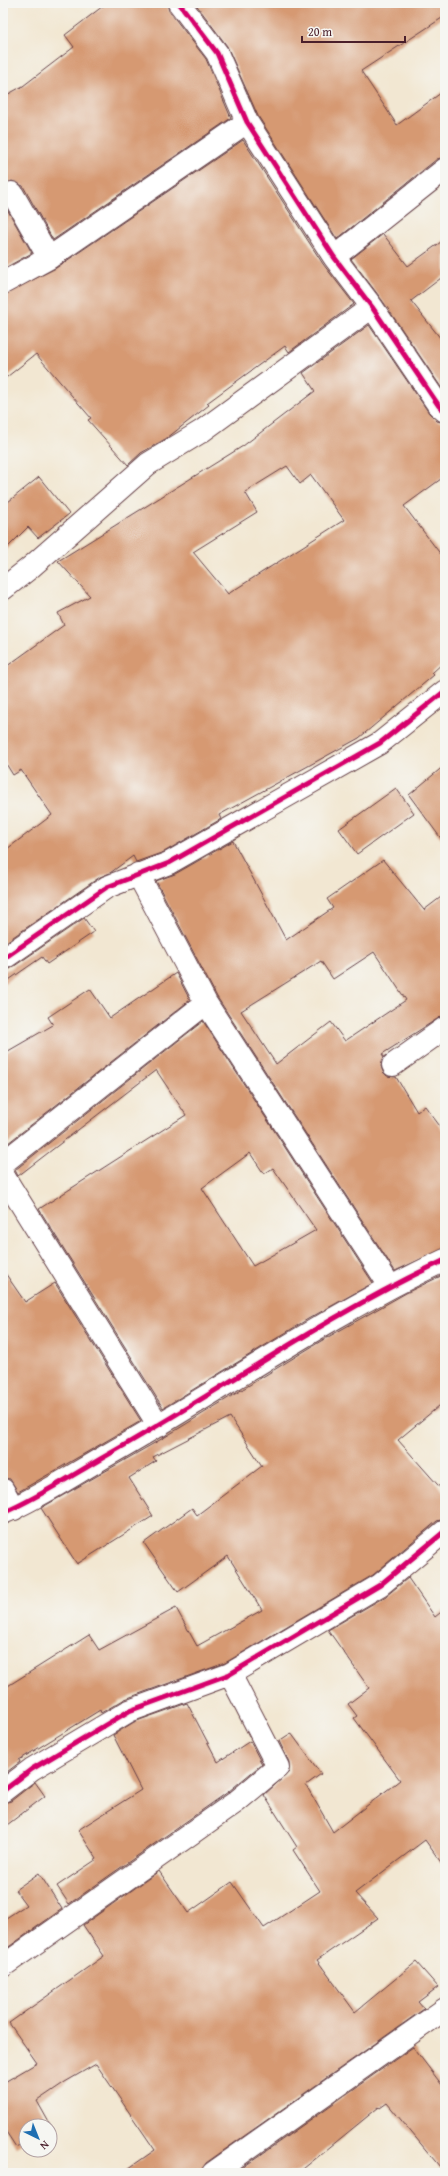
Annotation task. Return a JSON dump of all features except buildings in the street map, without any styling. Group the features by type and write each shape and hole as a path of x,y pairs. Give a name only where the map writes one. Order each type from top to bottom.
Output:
{"street":[{"path":"179,3 217,53 247,122 334,257 372,307 440,406 445,411"},
{"path":"3,283 49,258 247,122"},
{"path":"334,257 445,169"},
{"path":"12,193 49,258"},
{"path":"3,588 31,567 148,464 202,431 372,307"},
{"path":"3,959 107,886 168,862 380,743 445,690"},
{"path":"138,874 206,1003 390,1286"},
{"path":"3,1162 206,1003"},
{"path":"393,1065 445,1028"},
{"path":"3,1175 159,1426"},
{"path":"3,1490 9,1511 159,1426 299,1338 390,1286 445,1260"},
{"path":"3,1791 32,1770 129,1711 230,1674 380,1585 445,1531"},
{"path":"3,1966 236,1802 278,1767 230,1674"},
{"path":"213,2173 445,2009"}],"cycle path":[{"path":"179,3 217,53 247,122 334,257 372,307 439,406 445,411"},
{"path":"3,959 107,887 169,863 380,743 445,691"},
{"path":"3,1513 29,1501 147,1432 357,1305 445,1260"},
{"path":"3,1791 32,1769 129,1711 230,1674 380,1585 445,1531"}]}
